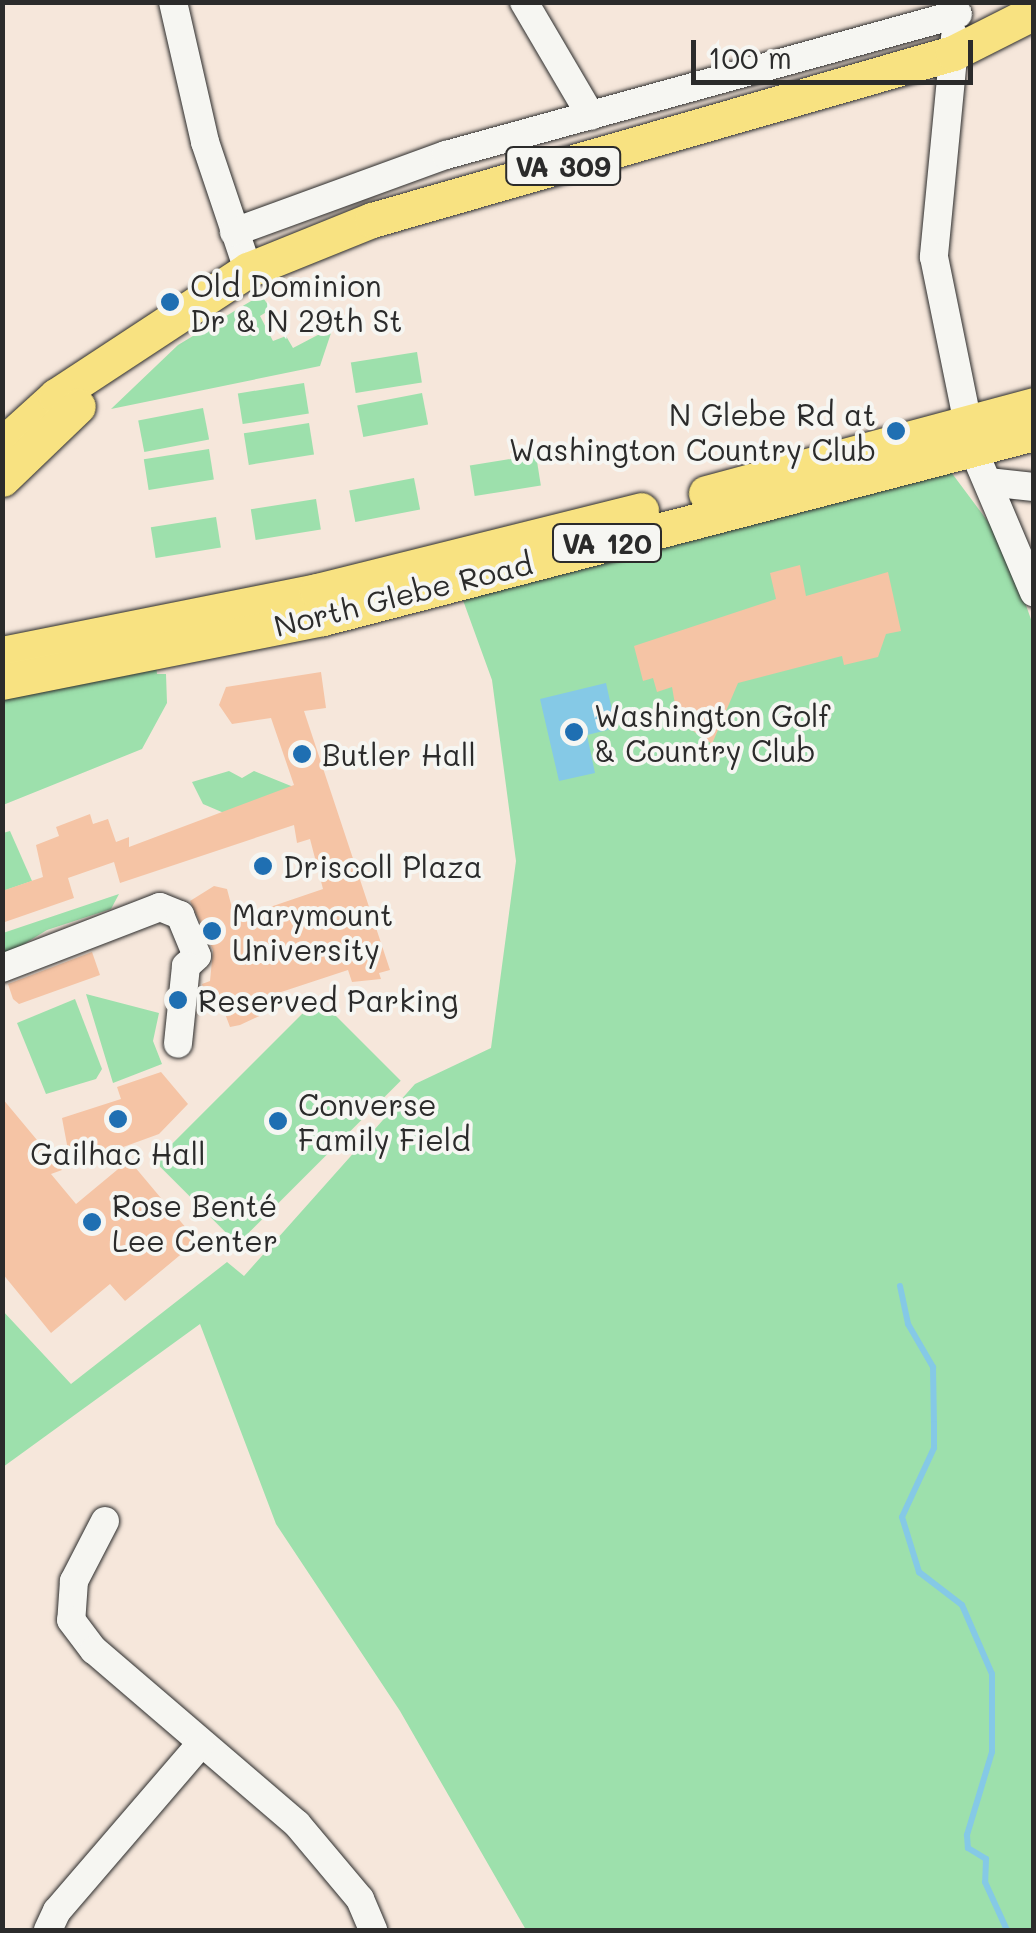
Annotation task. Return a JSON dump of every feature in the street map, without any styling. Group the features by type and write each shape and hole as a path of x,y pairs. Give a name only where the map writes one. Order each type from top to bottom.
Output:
{"main road":[{"name":"VA 309","path":"2,445 56,396 248,270 372,220 952,53 1034,12"},
{"name":"VA 309","path":"2,480 113,362"},
{"name":"North Glebe Road","path":"2,682 323,618 970,436 1034,406"},
{"name":"North Glebe Road","path":"2,654 317,591 970,436 1034,433"}],"street":[{"path":"173,2 234,232 248,270"},
{"path":"524,2 590,116"},
{"path":"234,232 446,155 958,8 934,257 970,436 1034,593"},
{"path":"988,482 1034,487"},
{"path":"2,968 160,907 180,915 197,956 186,966 178,1044"},
{"path":"105,1521 74,1580 70,1620 200,1745 298,1824 360,1899 373,1930"},
{"path":"48,1930 57,1911 200,1745"}],"green space":[{"path":"261,295 271,309 260,316 273,341 286,336 293,348 333,327 320,366 111,409 178,345"},
{"path":"417,352 422,383 356,393 351,362"},
{"path":"304,383 309,414 243,424 238,393"},
{"path":"422,393 428,424 363,437 357,406"},
{"path":"203,408 209,439 144,452 138,421"},
{"path":"309,423 314,455 249,465 244,433"},
{"path":"209,449 214,480 149,490 144,459"},
{"path":"536,455 541,486 475,496 470,465"},
{"path":"951,472 1004,543 1033,625 1033,1930 526,1930 400,1711 276,1524 200,1324 3,1467 2,1310 71,1384 227,1262 244,1276 415,1084 491,1048 516,861 492,680 460,592"},
{"path":"414,478 420,509 355,522 349,491"},
{"path":"316,499 321,530 256,540 251,509"},
{"path":"216,517 221,548 156,558 151,527"},
{"path":"156,665 157,674 166,674 167,703 142,749 3,805 2,699"},
{"path":"229,771 242,778 254,771 296,788 224,813 203,804 192,782"},
{"path":"10,831 32,881 3,891 3,833"},
{"path":"119,894 111,909 47,930 3,957 3,933"},
{"path":"86,994 159,1013 153,1041 162,1064 113,1083"},
{"name":"Converse Family Field","path":"318,998 401,1081 237,1244 155,1161"},
{"path":"75,999 102,1069 96,1079 46,1094 17,1023"}],"water":[{"name":"Washington Golf & Country Club","path":"606,683 616,728 587,735 595,773 559,781 540,699"}],"building":[{"name":"Washington Golf & Country Club","path":"800,565 806,596 888,572 901,631 886,634 878,657 844,665 842,656 738,683 712,744 686,726 690,719 676,710 672,687 657,692 653,678 643,681 634,646 776,599 770,573"},
{"path":"321,672 326,708 304,711 390,970 379,973 381,979 352,982 348,970 263,998 266,1013 240,1025 230,1027 224,1011 212,1015 202,984 210,981 213,950 190,901 214,886 227,889 235,919 323,889 310,839 297,843 294,825 120,883 114,862 68,878 74,898 2,923 2,891 43,877 36,845 59,836 56,827 90,814 93,824 108,819 116,842 129,837 129,847 294,785 271,718 232,724 219,705 226,687"},
{"path":"92,952 100,975 19,1004 13,999 8,984"},
{"name":"Gailhac Hall","path":"161,1072 188,1104 159,1134 71,1166 62,1118 121,1099 117,1087"},
{"name":"Rose Benté Lee Center","path":"2,1098 62,1170 51,1174 76,1204 129,1160 197,1241 125,1301 110,1284 51,1333 2,1273"}],"waterway":[{"path":"900,1286 908,1324 933,1367 934,1424 934,1448 902,1517 919,1572 962,1605 992,1674 992,1752 967,1835 968,1848 986,1859 985,1882 1007,1930"}],"place":[{"name":"Old Dominion Dr & N 29th St","path":"170,302"},
{"name":"N Glebe Rd at Washington Country Club","path":"896,431"},
{"name":"Washington Golf & Country Club","path":"574,732"},
{"name":"Butler Hall","path":"302,754"},
{"name":"Driscoll Plaza","path":"263,866"},
{"name":"Marymount University","path":"212,931"},
{"name":"Reserved Parking","path":"178,1000"},
{"name":"Gailhac Hall","path":"118,1119"},
{"name":"Converse Family Field","path":"278,1121"},
{"name":"Rose Benté Lee Center","path":"92,1222"}]}
